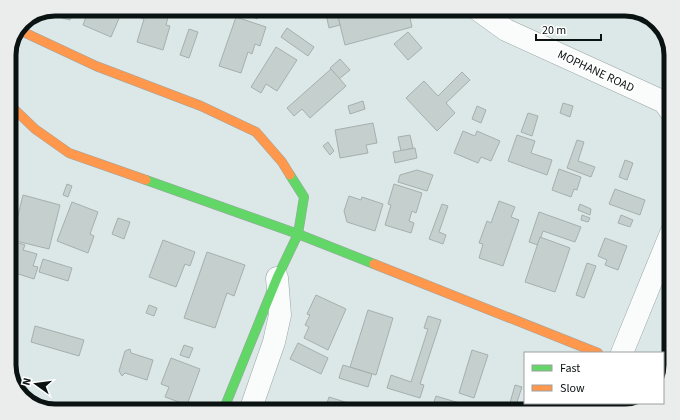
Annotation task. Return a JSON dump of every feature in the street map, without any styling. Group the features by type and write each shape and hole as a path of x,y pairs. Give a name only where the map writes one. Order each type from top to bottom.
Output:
{"street":[{"name":"MOPHANE ROAD","path":"487,16 506,30 664,102"},
{"path":"23,32 96,66 201,106 256,132 282,162 304,197 298,234 277,278 226,404"},
{"path":"16,111 35,129 69,153 298,234 595,352"},
{"path":"622,352 664,250"},
{"path":"252,404 274,342 280,315 277,278"}],"building":[{"path":"63,16 71,16 70,20 62,18"},
{"path":"86,16 120,16 111,37 83,25"},
{"path":"168,16 166,25 170,26 163,50 137,42 144,19 138,17"},
{"path":"252,16 259,16 257,19"},
{"path":"326,16 338,16 340,25 329,28"},
{"path":"338,16 410,16 412,27 345,45"},
{"path":"236,17 266,27 260,46 255,44 252,54 248,52 241,73 219,66"},
{"path":"287,28 314,47 308,56 281,37"},
{"path":"189,29 198,32 189,58 180,55"},
{"path":"408,32 422,48 408,60 394,44"},
{"path":"276,47 297,60 277,91 266,84 261,93 251,87"},
{"path":"340,59 350,70 339,79 330,68"},
{"path":"331,69 346,86 310,118 302,109 294,116 287,108"},
{"path":"462,72 470,80 446,103 455,113 437,131 406,98 424,81 438,96"},
{"path":"363,101 365,109 350,114 348,106"},
{"path":"563,103 573,106 570,117 560,113"},
{"path":"477,106 486,110 481,123 472,119"},
{"path":"528,113 538,116 532,136 521,132"},
{"path":"373,123 377,143 366,145 368,153 340,158 335,130"},
{"path":"463,131 475,136 477,131 500,141 491,161 481,157 478,163 454,153"},
{"path":"410,135 413,148 401,151 398,137"},
{"path":"517,135 535,141 531,153 552,160 547,175 508,161"},
{"path":"577,140 584,142 578,161 595,167 591,177 567,168"},
{"path":"328,142 334,151 330,155 323,146"},
{"path":"415,148 417,158 395,163 393,152"},
{"path":"625,160 633,163 627,180 619,177"},
{"path":"559,169 581,177 577,190 574,189 571,197 552,190"},
{"path":"417,170 433,175 427,191 398,182 400,175"},
{"path":"67,184 72,186 68,197 63,195"},
{"path":"394,184 422,193 416,213 412,211 409,221 414,223 411,233 385,225 391,205 388,204"},
{"path":"615,189 645,200 640,215 609,204"},
{"path":"23,195 60,205 49,249 16,241 16,224"},
{"path":"349,196 361,200 362,197 383,204 375,231 347,222 344,211"},
{"path":"499,201 515,207 511,217 519,220 503,266 479,258 483,244 479,243 487,221 491,223"},
{"path":"72,202 98,212 90,234 94,236 88,253 57,241"},
{"path":"442,204 448,206 439,232 446,235 443,244 429,239"},
{"path":"580,204 591,209 590,215 578,210"},
{"path":"539,212 581,227 575,242 543,231 538,245 529,242"},
{"path":"582,215 590,218 588,222 581,220"},
{"path":"621,215 633,220 630,227 618,223"},
{"path":"118,218 130,222 124,239 112,234"},
{"path":"540,237 570,248 555,292 525,282"},
{"path":"605,238 627,246 618,270 605,265 607,260 598,256"},
{"path":"163,240 195,252 190,266 185,264 176,287 149,277"},
{"path":"16,242 25,245 23,250 37,254 33,266 38,267 34,279 16,273"},
{"path":"207,252 245,265 234,296 227,293 215,328 184,318"},
{"path":"43,259 72,268 68,281 39,272"},
{"path":"587,263 596,266 584,298 576,295"},
{"path":"316,295 346,309 328,350 304,338 309,327 305,325 310,315 307,314"},
{"path":"149,305 157,308 154,316 146,313"},
{"path":"368,310 393,318 376,375 350,367"},
{"path":"428,316 441,320 420,384 424,385 420,398 387,388 391,375 411,382 428,329 424,328"},
{"path":"35,326 84,340 79,356 31,342"},
{"path":"298,343 328,358 321,374 290,359"},
{"path":"184,345 193,348 189,358 180,355"},
{"path":"130,349 131,353 153,360 147,380 125,373 122,376 119,371 125,351"},
{"path":"472,350 488,355 474,398 459,393"},
{"path":"171,358 200,369 187,404 165,397 169,387 161,384"},
{"path":"343,365 372,374 368,387 339,378"},
{"path":"515,385 522,387 516,404 510,403"},
{"path":"436,396 463,404 433,404"},
{"path":"329,397 351,404 327,404"}],"traffic: fast":[{"path":"226,404 277,278 298,234 304,197 290,175"},
{"path":"146,180 298,234 374,264"}],"traffic: slow":[{"path":"23,32 96,66 201,106 256,132 282,162 290,175"},
{"path":"16,111 35,129 69,153 146,180"},
{"path":"374,264 595,352"}]}
